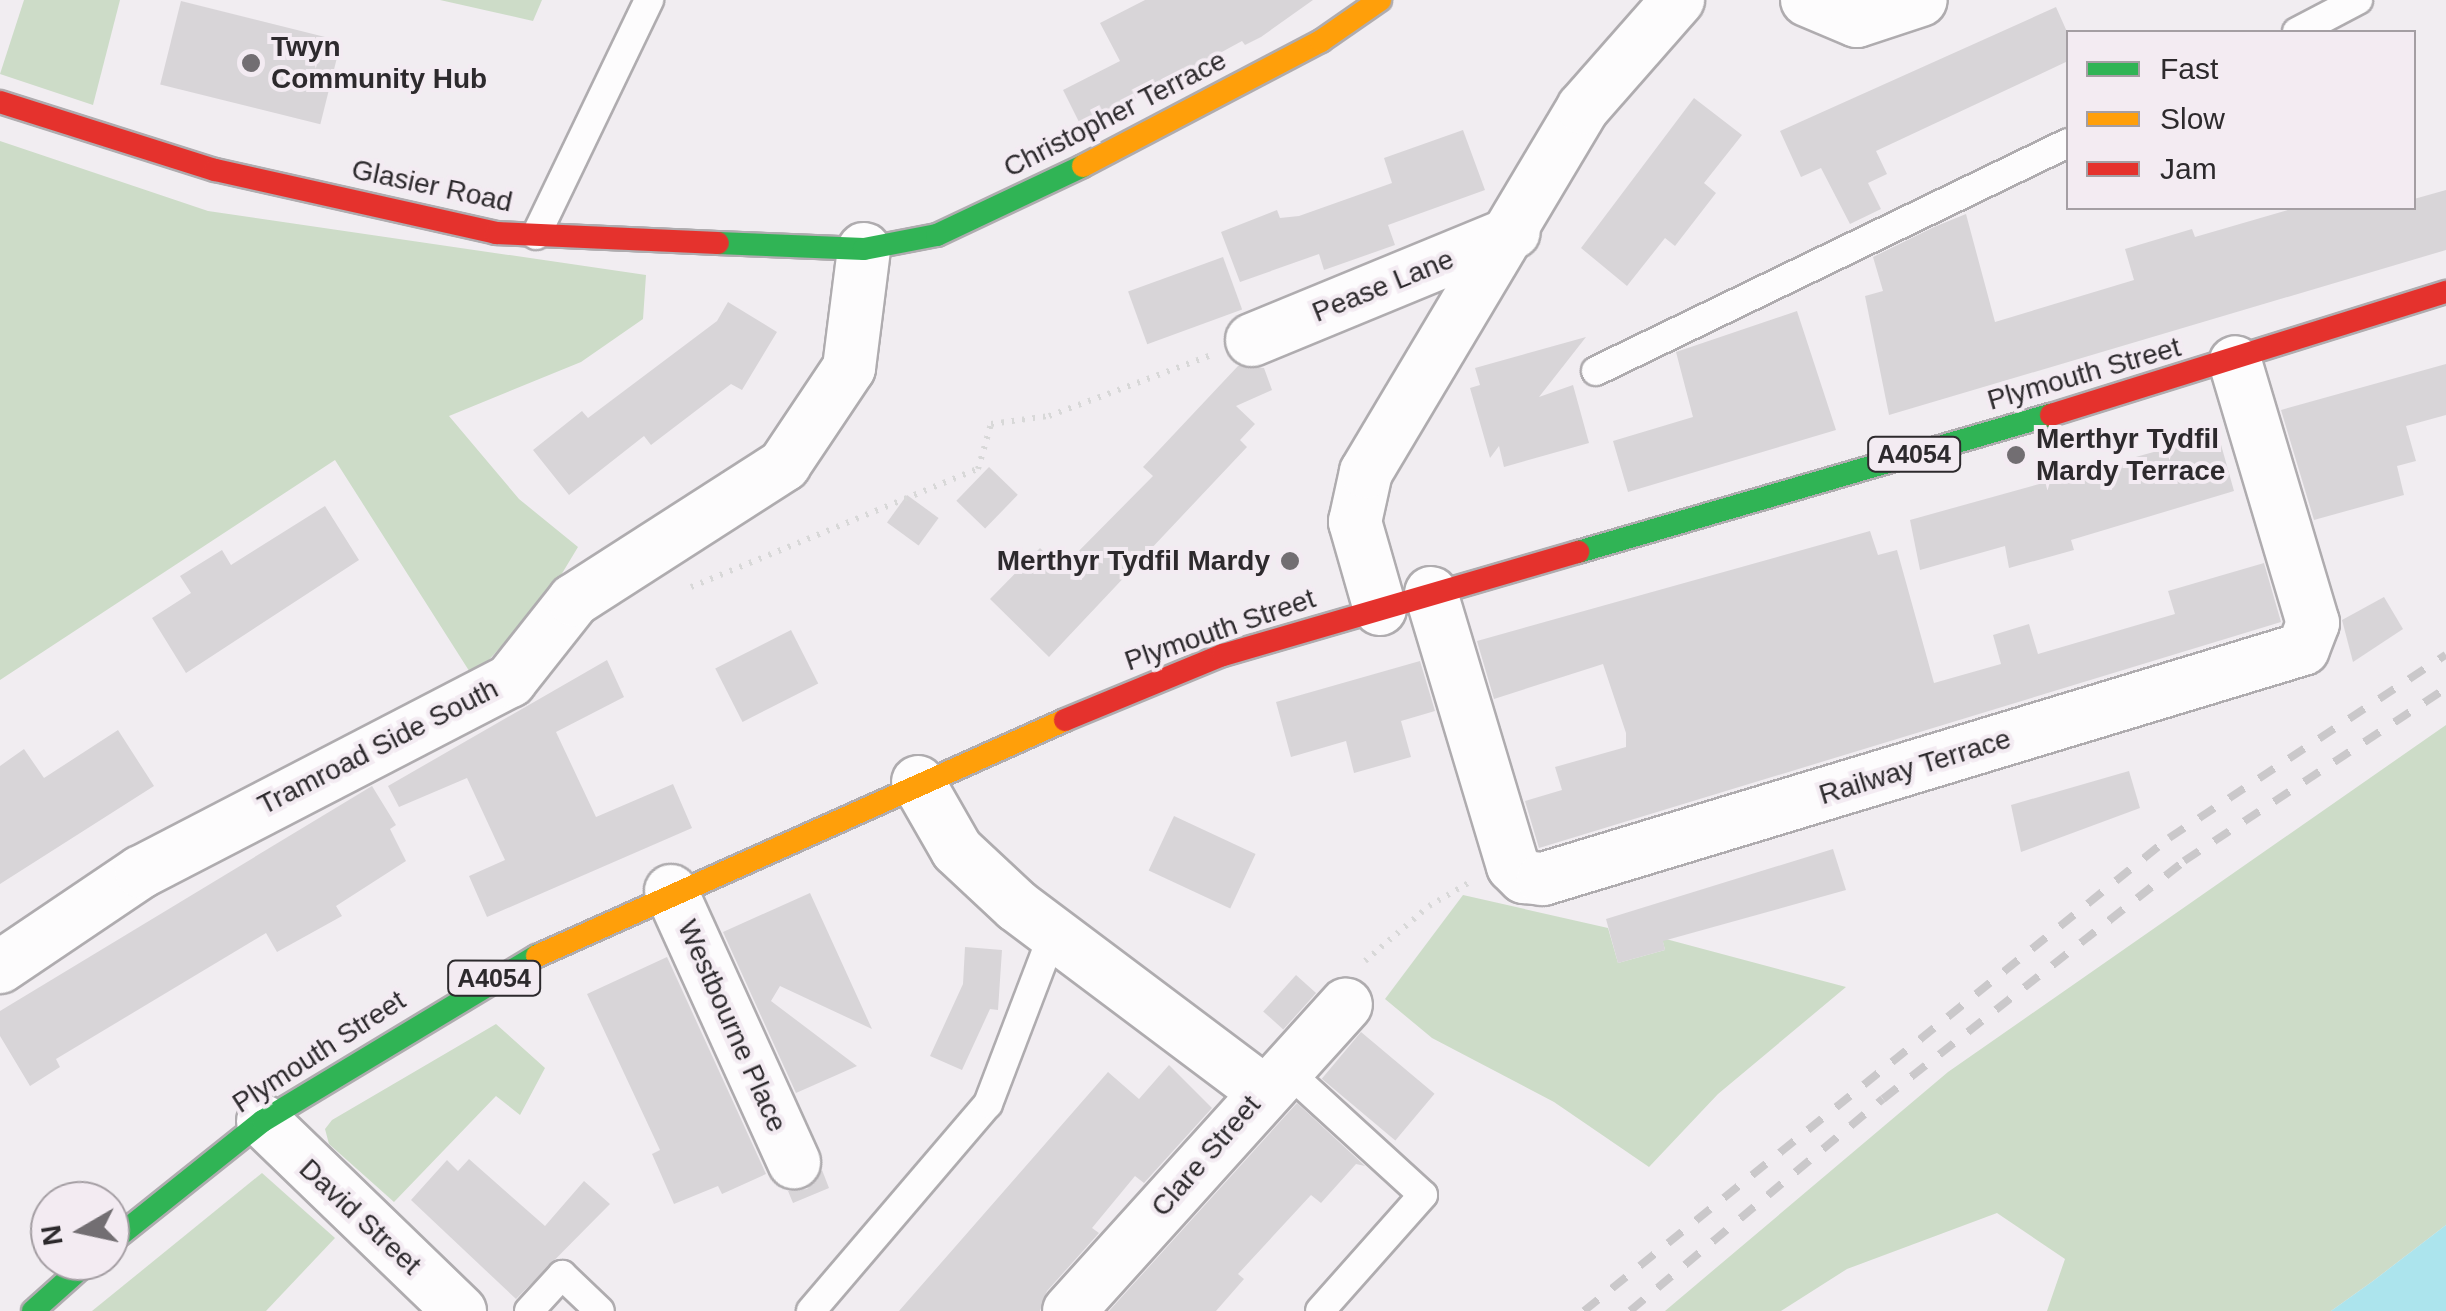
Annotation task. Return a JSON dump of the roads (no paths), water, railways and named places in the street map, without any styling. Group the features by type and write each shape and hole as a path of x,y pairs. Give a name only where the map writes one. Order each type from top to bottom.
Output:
{"main road":[{"name":"Christopher Terrace","path":"864,249 938,235 1062,178 1320,41 1380,0"},
{"name":"Glasier Road","path":"0,102 215,170 496,233 864,249"},
{"name":"Plymouth Street","path":"130,1226 263,1121 513,967 672,891 918,782 1223,655 2235,362 2446,292"},
{"path":"34,1311 67,1281"}],"street":[{"path":"1380,610 1355,522 1357,498 1583,108 1678,0"},
{"path":"1807,0 1856,21 1921,0"},
{"name":"Pease Lane","path":"1252,340 1514,232"},
{"name":"Tramroad Side South","path":"0,967 140,872 510,681 574,600 784,465 849,368 864,249"},
{"name":"Railway Terrace","path":"1432,594 1513,866 1524,877 1543,880 2304,649 2313,624 2235,362"},
{"path":"918,782 957,850 1054,934 1273,1080"},
{"name":"Westbourne Place","path":"672,891 794,1162"},
{"name":"Clare Street","path":"1068,1311 1273,1080 1346,1004"},
{"name":"David Street","path":"263,1121 460,1311"}],"lane":[{"path":"536,236 649,0"},
{"path":"2300,30 2358,0"},
{"path":"1596,371 2066,144"},
{"path":"811,1311 988,1104 1054,934"},
{"path":"1273,1080 1423,1195 1320,1311"},
{"path":"529,1311 562,1275 600,1311"}],"water":[{"path":"2446,1225 2446,1311 2331,1311 2373,1281"}],"railway":[{"path":"1584,1311 2169,838 2446,655"},
{"path":"1630,1311 1883,1099 2184,861 2446,688"}],"place":[{"name":"Twyn Community Hub","path":"251,63"},
{"name":"Merthyr Tydfil Mardy Terrace","path":"2016,455"},
{"name":"Merthyr Tydfil Mardy","path":"1290,561"}]}
